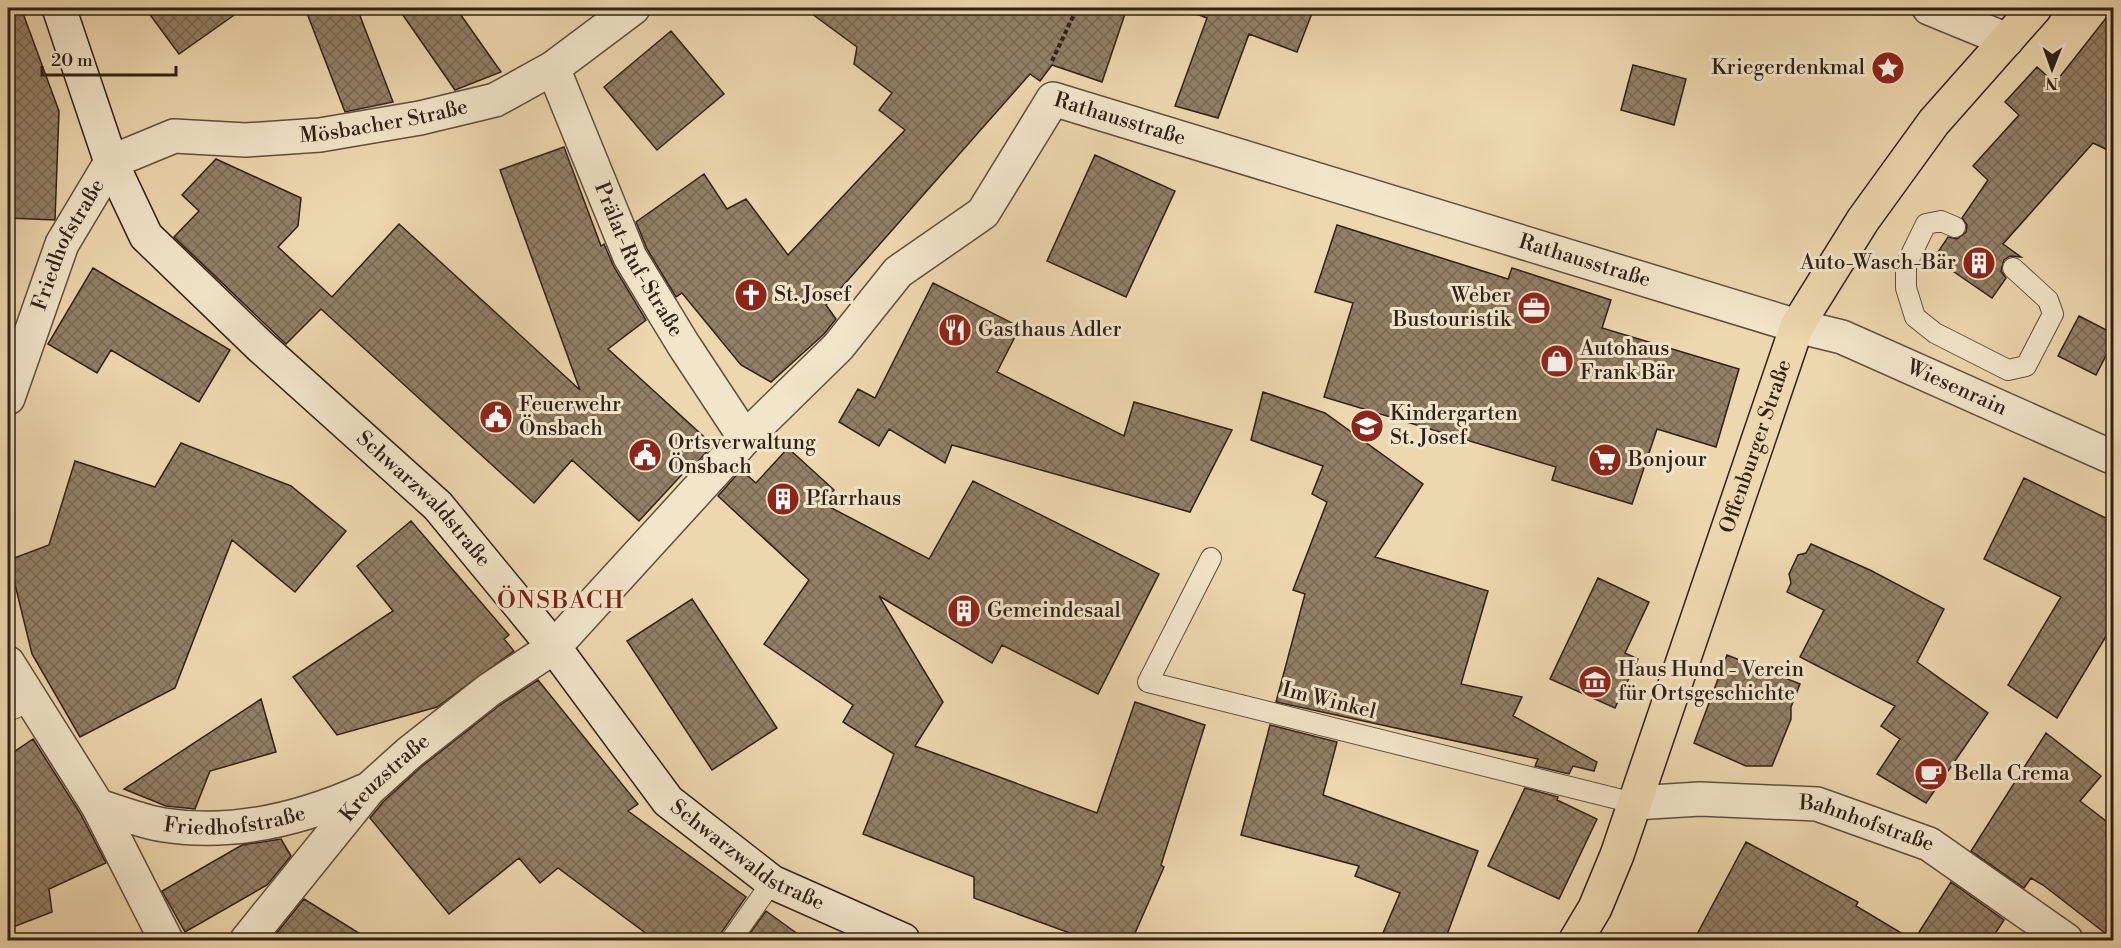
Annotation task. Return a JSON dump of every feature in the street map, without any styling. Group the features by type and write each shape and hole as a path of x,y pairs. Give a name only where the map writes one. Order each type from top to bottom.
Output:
{"main road":[{"name":"Offenburger Straße","path":"1576,940 1595,908 1634,803 1797,326 1863,220 1934,122 2035,8"}],"street":[{"name":"Schwarzwaldstraße","path":"59,8 111,162 146,236 260,346 438,506 554,647 668,801 772,882 903,940"},
{"name":"Mösbacher Straße","path":"111,162 174,136 246,140 320,135 420,118 495,100 554,68 633,8"},
{"path":"1929,8 2007,40"},
{"name":"Prälat-Ruf-Straße","path":"554,68 630,257 683,344 745,438"},
{"name":"Rathausstraße","path":"554,647 745,438 838,347 898,272 983,213 1053,99 1797,326"},
{"name":"Friedhofstraße","path":"8,398 62,244 111,162"},
{"name":"Wiesenrain","path":"1797,326 1852,341 2114,458"},
{"name":"Kreuzstraße","path":"247,940 369,789 409,753 480,697 554,647"},
{"path":"8,663 19,706 98,806 166,940"},
{"name":"Friedhofstraße","path":"98,806 163,825 206,828 281,821 320,811 369,789"},
{"name":"Bahnhofstraße","path":"1634,803 1700,799 1817,804 1929,844 2066,940"}],"lane":[{"path":"1955,227 1941,221 1926,225 1906,265 1906,288 1915,317 1935,333 2008,370 2026,366 2053,314 2048,300 2013,268"},
{"name":"Im Winkel","path":"1211,558 1148,682 1634,803"},
{"path":"731,940 772,882"}],"path":[{"path":"1053,99 1047,70 1077,8"}],"building":[{"path":"8,8 21,8 59,111 55,220 8,218"},
{"path":"145,8 244,8 179,54"},
{"path":"305,8 357,8 393,102 345,112"},
{"path":"398,8 456,8 501,72 455,90"},
{"path":"804,8 1127,8 1102,82 1052,65 1040,81 1030,74 826,305 836,319 824,334 771,382 741,365 682,293 676,297 647,249 636,222 704,174 727,209 746,199 788,255 905,130 879,110 892,93 854,64 857,47"},
{"path":"1188,8 1314,8 1297,52 1249,34 1218,118 1175,106 1207,18 1188,11"},
{"path":"2114,8 2114,153 2093,143 2003,244 2021,257 2010,256 2004,260 2001,271 2006,278 1992,298 1934,258 1948,237 1957,239 1966,232 1967,225 1962,218 1988,180 1973,166 2019,115 2005,102 2037,67 2055,83"},
{"path":"671,31 724,94 657,150 604,87"},
{"path":"1633,65 1686,79 1674,125 1621,110"},
{"path":"564,147 601,246 604,244 614,267 646,320 608,349 713,445 690,470 688,468 639,521 572,460 534,503 321,309 286,344 174,237 199,211 182,195 216,159 301,198 298,226 278,247 332,297 399,224 580,390 500,170"},
{"path":"1095,155 1175,191 1126,297 1047,261"},
{"path":"1337,225 1508,279 1512,268 1611,300 1602,328 1739,369 1716,447 1657,429 1632,504 1552,480 1556,467 1324,397 1353,303 1315,292"},
{"path":"93,268 230,350 199,402 111,350 97,373 48,344"},
{"path":"933,283 1020,327 997,372 1124,436 1134,402 1232,430 1190,512 952,445 945,463 889,429 879,446 839,422 858,389 875,398"},
{"path":"2079,316 2114,334 2114,340 2096,375 2058,356"},
{"path":"1263,392 1325,413 1423,484 1375,557 1488,591 1461,684 1522,697 1513,716 1597,762 1594,771 1573,766 1569,774 1535,766 1538,759 1276,702 1305,594 1293,590 1327,502 1312,494 1323,466 1251,440"},
{"path":"181,443 291,486 346,531 295,592 232,540 175,688 80,737 32,654 9,560 49,545 75,461 155,487"},
{"path":"788,448 834,490 822,503 929,559 973,481 1159,574 1098,694 1002,645 992,663 879,596 943,702 915,746 1097,813 1135,702 1205,725 1161,865 1164,867 1132,940 1089,940 974,898 974,877 863,834 894,754 843,722 853,705 764,644 809,580 718,496 741,470 756,483"},
{"path":"2024,478 2114,522 2114,623 2057,718 2008,685 2061,597 1984,559"},
{"path":"411,521 509,635 504,639 514,651 437,707 337,735 293,677 393,611 357,566"},
{"path":"1811,544 1870,570 1944,609 1917,662 1988,713 1926,803 1877,774 1900,739 1881,726 1895,706 1800,657 1824,610 1787,592 1791,583 1789,574 1798,555 1806,553"},
{"path":"1598,578 1649,602 1625,653 1638,659 1615,708 1550,679"},
{"path":"692,599 777,728 712,770 627,641"},
{"path":"1727,655 1800,684 1791,707 1791,719 1772,766 1746,766 1694,743"},
{"path":"538,680 638,804 628,811 746,897 721,933 719,940 655,940 558,868 540,883 519,858 449,914 370,818 383,802 421,767 500,705"},
{"path":"261,699 276,752 210,771 195,809 166,806 124,789"},
{"path":"1270,725 1337,742 1323,795 1478,851 1445,940 1380,940 1400,893 1355,876 1359,866 1241,835"},
{"path":"2046,733 2101,776 2080,801 2114,827 2114,940 2043,885 2031,878 2024,888 1971,851"},
{"path":"33,739 80,813 106,863 49,889 52,912 8,929 8,756"},
{"path":"1525,788 1558,797 1557,800 1597,819 1559,899 1488,866"},
{"path":"281,839 291,856 267,885 185,932 162,891 242,845"},
{"path":"1746,842 1858,902 1856,906 1913,940 1694,940"},
{"path":"1951,882 2004,920 1991,940 1914,940"},
{"path":"304,899 370,940 271,940"},
{"path":"766,911 806,940 745,940"}],"place":[{"name":"Kriegerdenkmal","path":"1888,68"},
{"name":"Auto-Wasch-Bär","path":"1979,263"},
{"name":"St. Josef","path":"751,295"},
{"name":"Weber Bustouristik","path":"1534,308"},
{"name":"Gasthaus Adler","path":"955,330"},
{"name":"Autohaus Frank Bär","path":"1557,361"},
{"name":"Feuerwehr Önsbach","path":"496,417"},
{"name":"Kindergarten St. Josef","path":"1367,426"},
{"name":"Ortsverwaltung Önsbach","path":"645,455"},
{"name":"Bonjour","path":"1605,460"},
{"name":"Pfarrhaus","path":"783,499"},
{"name":"Gemeindesaal","path":"964,611"},
{"name":"Haus Hund - Verein für Ortsgeschichte","path":"1595,682"},
{"name":"Bella Crema","path":"1931,774"}],"district":[{"name":"ÖNSBACH","path":"561,601"}]}
